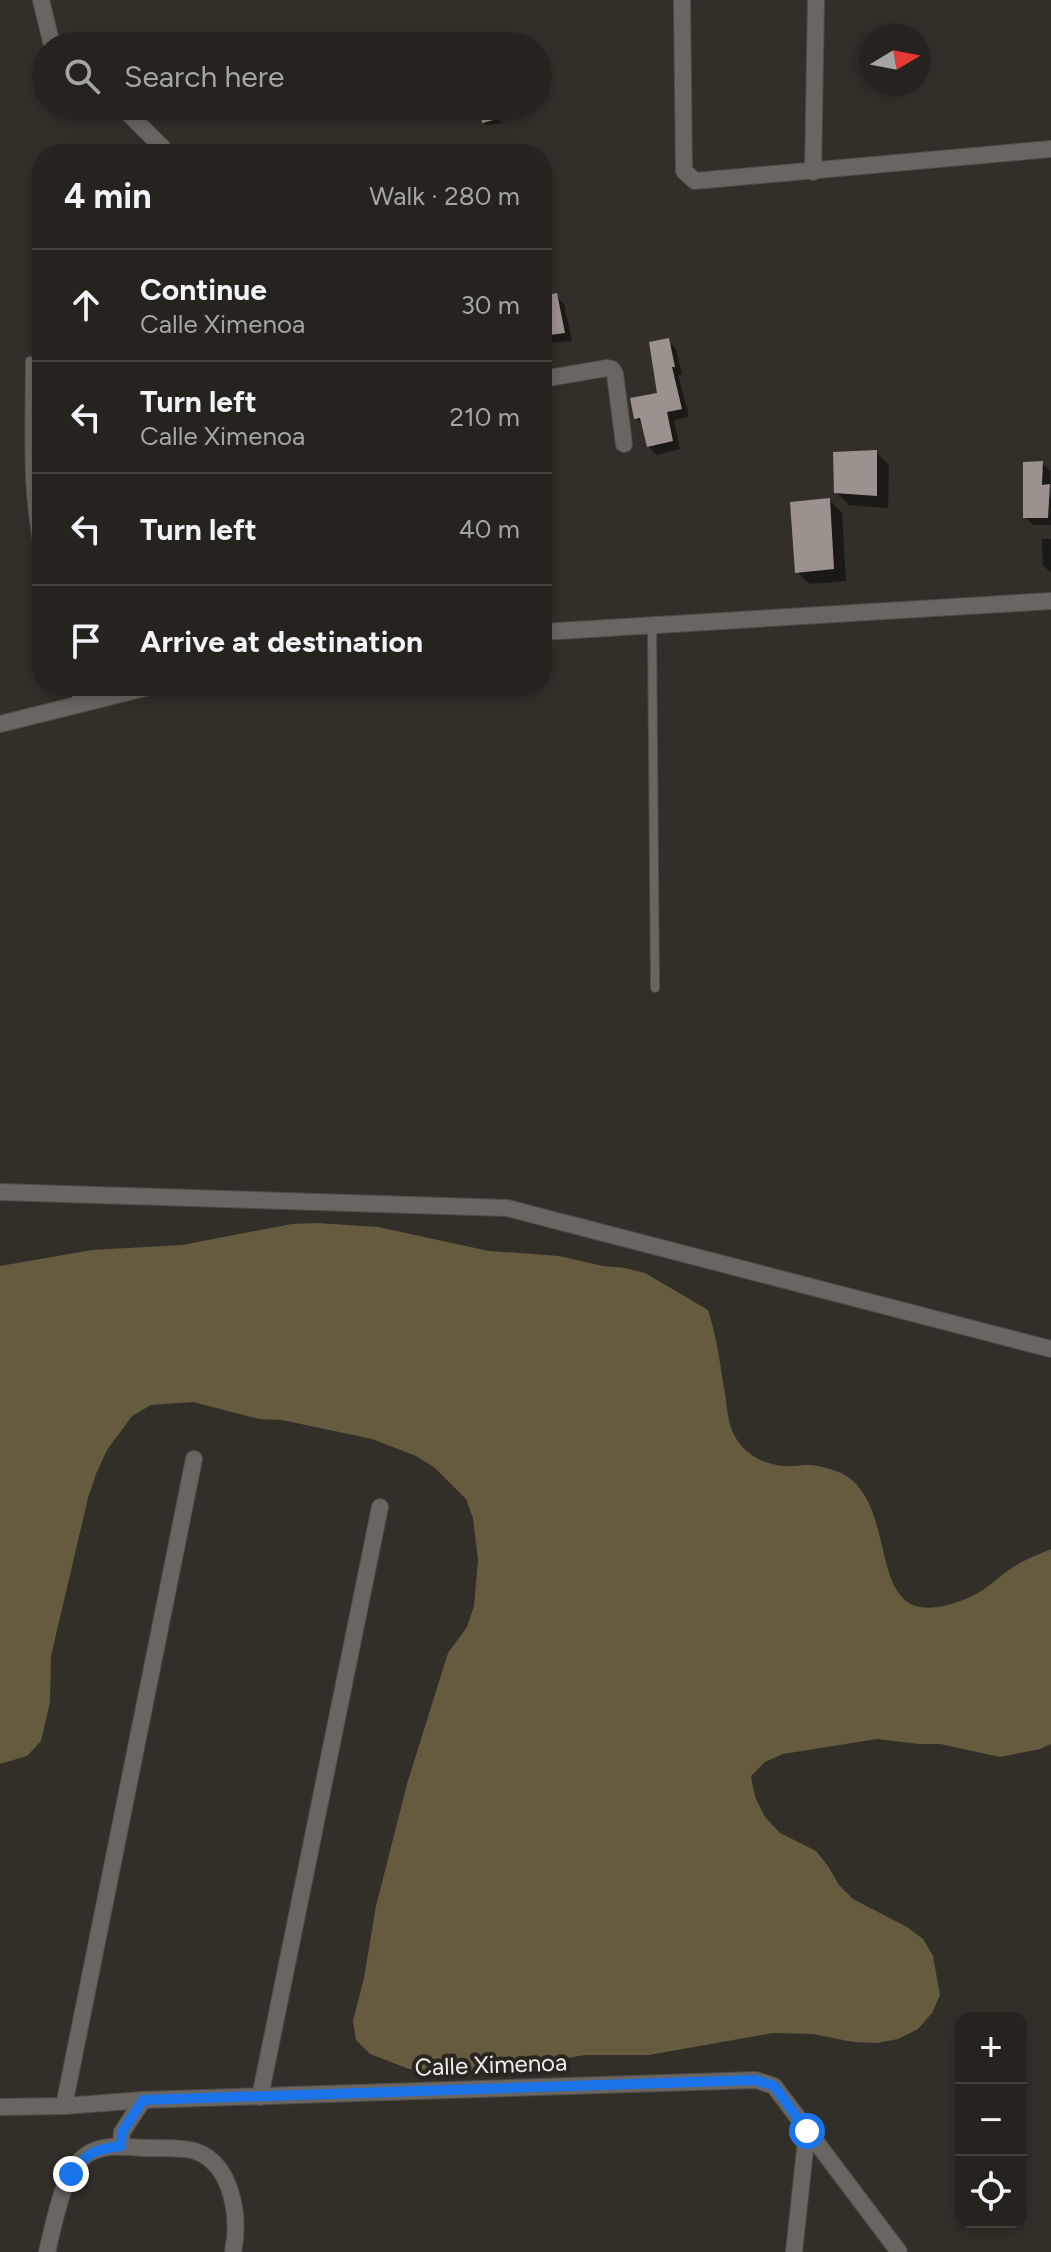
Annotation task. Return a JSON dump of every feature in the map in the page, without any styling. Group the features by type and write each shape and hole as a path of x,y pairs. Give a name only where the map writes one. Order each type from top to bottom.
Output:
{"street":[{"path":"41,0 49,32"},
{"path":"682,0 684,171 695,181 1051,149"},
{"path":"813,172 816,0"},
{"path":"135,120 159,144"},
{"path":"552,377 612,369 624,444"},
{"path":"552,631 1051,601"},
{"path":"0,724 112,696"},
{"path":"0,1192 507,1208 1051,1349"},
{"path":"64,2106 194,1459"},
{"path":"260,2097 380,1507"},
{"name":"Calle Ximenoa","path":"0,2107 756,2080 774,2086 899,2252"},
{"path":"121,2146 122,2132 143,2100"},
{"path":"794,2252 807,2131"},
{"path":"47,2252 62,2193 71,2174 85,2156 102,2148 121,2146 194,2150 212,2162 229,2184 235,2216 233,2252"}],"lane":[{"path":"30,361 32,491"},
{"path":"652,626 655,988"},
{"path":"77,696 79,704"}],"shaded area":[{"path":"292,1224 378,1227 489,1251 559,1256 625,1268 645,1273 708,1310 729,1420 738,1442 749,1453 768,1463 818,1466 837,1471 852,1480 867,1500 898,1592 912,1604 935,1607 968,1598 1017,1564 1051,1549 1051,1744 1000,1757 940,1744 877,1739 783,1754 765,1762 751,1776 755,1797 765,1817 780,1833 816,1851 839,1885 853,1899 907,1927 923,1939 933,1956 940,1995 932,2013 918,2029 898,2039 877,2043 813,2034 773,2033 649,2055 585,2055 449,2078 409,2069 370,2054 356,2040 353,2021 376,1906 407,1784 448,1653 467,1627 474,1606 478,1560 473,1518 466,1499 435,1468 416,1456 372,1439 282,1420 259,1419 193,1402 151,1405 132,1416 107,1450 88,1498 51,1656 50,1702 41,1741 27,1756 0,1764 0,1266 92,1250 182,1245"}],"building":[{"path":"557,293 565,333 552,335 552,294"},
{"path":"669,338 682,409 667,412 673,441 647,447 640,418 634,419 630,398 657,393 649,342"},
{"path":"877,450 877,496 834,493 833,452"},
{"path":"1043,461 1042,485 1050,484 1048,518 1023,518 1023,462"},
{"path":"830,498 834,569 795,573 790,502"}],"route":[{"path":"71,2174 85,2156 102,2148 121,2146 122,2132 143,2100 756,2080 774,2086 807,2131"}]}
